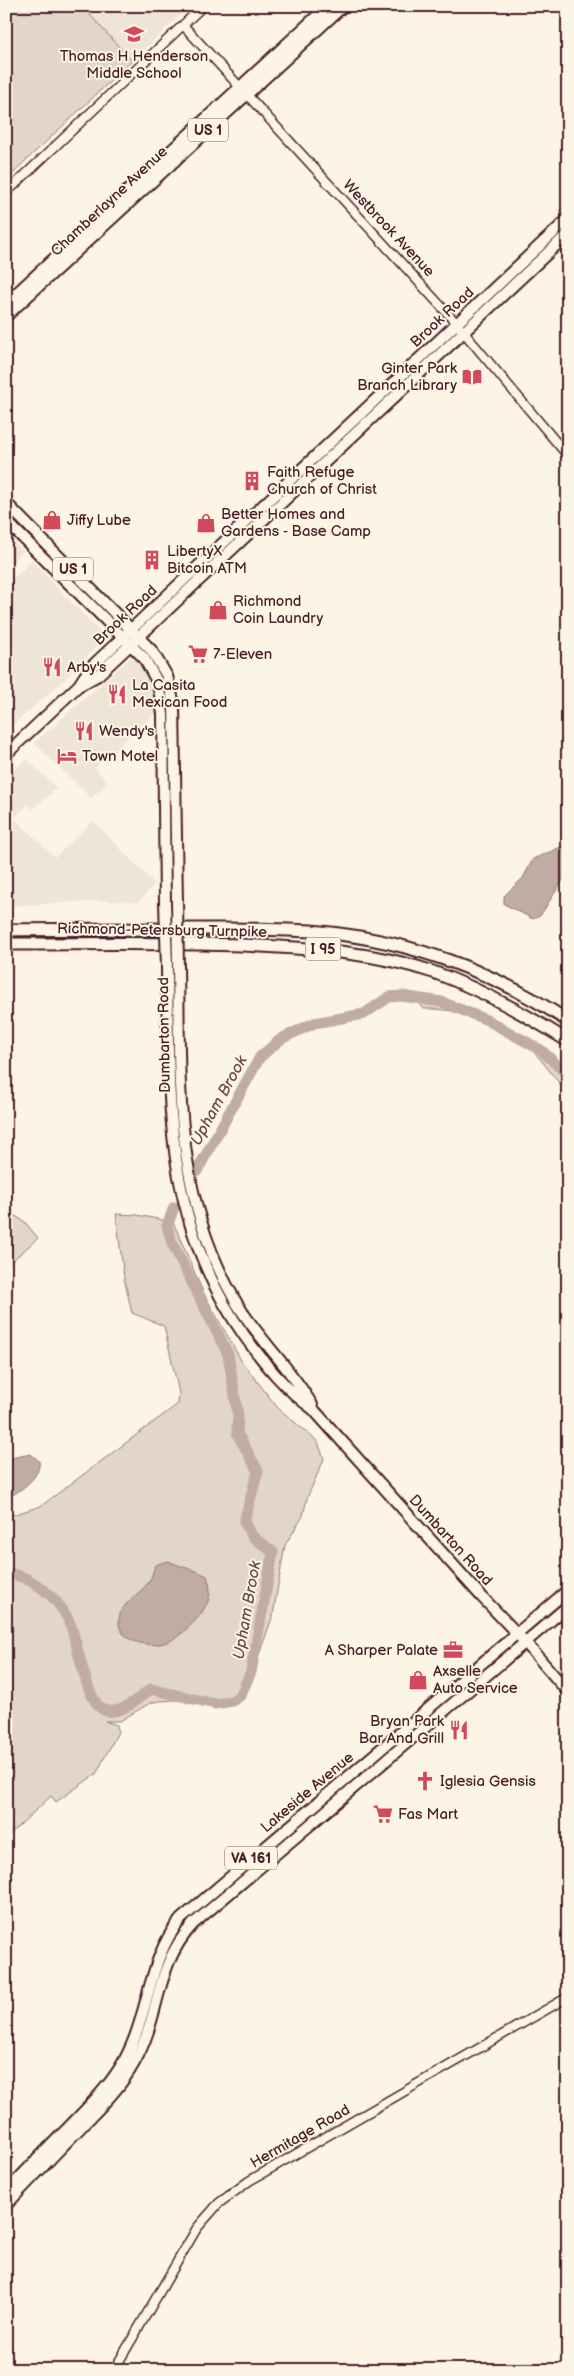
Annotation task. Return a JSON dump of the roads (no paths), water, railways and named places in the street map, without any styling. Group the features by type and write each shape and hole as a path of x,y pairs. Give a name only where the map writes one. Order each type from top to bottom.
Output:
{"highway":[{"name":"Richmond-Petersburg Turnpike","path":"6,930 274,930 352,936 401,946 469,969 518,992 568,1021"},
{"name":"Richmond-Petersburg Turnpike","path":"6,944 200,943 334,950 387,959 433,972 514,1007 568,1040"},
{"path":"6,950 59,944"}],"main road":[{"name":"US 1","path":"6,304 244,91 328,6"},
{"name":"Chamberlayne Avenue","path":"6,316 244,91 343,6"},
{"name":"Brook Road","path":"135,633 457,323 568,219"},
{"name":"Brook Road","path":"6,754 78,686 98,675 126,641 568,234"},
{"name":"US 1","path":"6,503 135,633"},
{"name":"US 1","path":"6,521 126,641"},
{"name":"Dumbarton Road","path":"135,633 162,666 173,696 180,1103 183,1144 199,1218 215,1260 236,1302 268,1348 301,1387 313,1408 568,1692"},
{"name":"Dumbarton Road","path":"126,641 150,666 161,692 169,1080 173,1146 180,1186 192,1233 217,1290 242,1332 293,1394 313,1408"},
{"name":"Lakeside Avenue","path":"6,2192 100,2095 120,2069 139,2028 156,1960 165,1942 182,1919 568,1590"},
{"name":"Lakeside Avenue","path":"6,2205 100,2107 128,2073 151,2024 167,1963 186,1932 228,1894 568,1606"}],"street":[{"path":"6,193 203,6"},
{"name":"Westbrook Avenue","path":"183,25 457,323 568,456"},
{"name":"Hermitage Road","path":"114,2370 197,2228 207,2214 227,2196 280,2162 568,1996"}],"waterway":[{"name":"Upham Brook","path":"197,1171 260,1057 281,1039 314,1023 364,1014 389,997 402,996 442,1002 487,1020 541,1050 568,1075"},
{"name":"Upham Brook","path":"6,1573 25,1578 42,1588 63,1611 72,1628 88,1686 93,1698 100,1707 108,1711 120,1710 151,1689 215,1704 232,1701 240,1696 251,1672 273,1552 253,1537 244,1522 258,1471 237,1433 238,1415 228,1354 172,1243 167,1226 174,1207"}],"place":[{"name":"Thomas H Henderson Middle School","path":"134,34"},
{"name":"Ginter Park Branch Library","path":"472,377"},
{"name":"Faith Refuge Church of Christ","path":"252,481"},
{"name":"Jiffy Lube","path":"52,520"},
{"name":"Better Homes and Gardens - Base Camp","path":"206,523"},
{"name":"LibertyX Bitcoin ATM","path":"152,560"},
{"name":"Richmond Coin Laundry","path":"218,610"},
{"name":"7-Eleven","path":"198,654"},
{"name":"Arby's","path":"52,667"},
{"name":"La Casita Mexican Food","path":"117,694"},
{"name":"Wendy's","path":"84,731"},
{"name":"Town Motel","path":"67,756"},
{"name":"A Sharper Palate","path":"453,1650"},
{"name":"Axselle Auto Service","path":"418,1680"},
{"name":"Bryan Park Bar And Grill","path":"459,1730"},
{"name":"Iglesia Gensis","path":"425,1781"},
{"name":"Fas Mart","path":"383,1814"}]}
